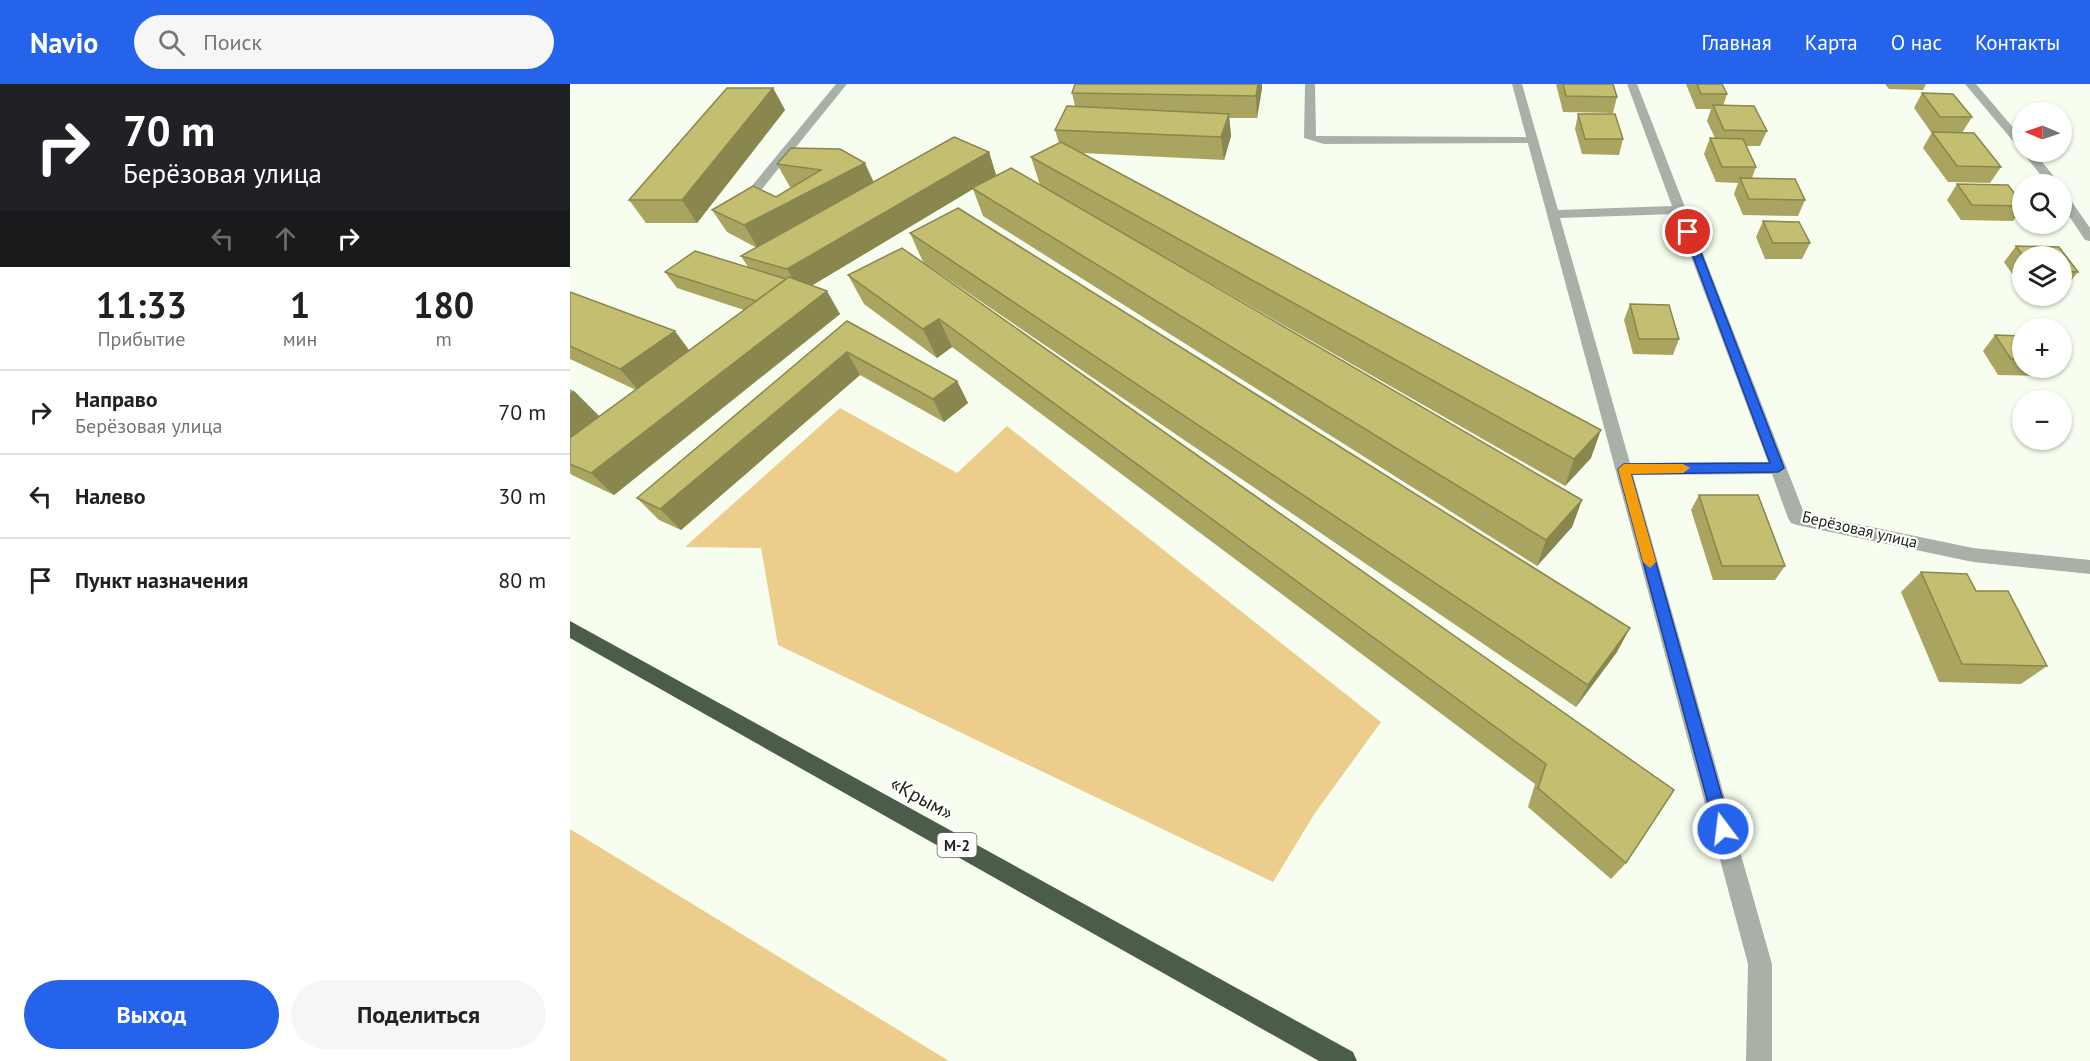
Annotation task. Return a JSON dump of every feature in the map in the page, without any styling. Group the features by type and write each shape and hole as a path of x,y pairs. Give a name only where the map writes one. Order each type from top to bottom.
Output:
{"highway":[{"name":"«Крым»","path":"570,629 1344,1061"}],"street":[{"path":"745,202 842,84"},
{"path":"1310,84 1310,138 1324,141 1533,140"},
{"path":"1517,84 1760,964 1759,1061"},
{"path":"1624,469 1778,468 1632,84"},
{"path":"1970,84 2012,133"},
{"path":"2036,162 2046,174"},
{"path":"1553,214 1680,210"},
{"path":"2072,211 2090,237"},
{"name":"Берёзовая улица","path":"1778,468 1797,518 1972,555 2090,567"}],"shaded area":[{"path":"840,408 957,473 1007,426 1381,722 1315,813 1273,882 778,645 761,548 685,547"},
{"path":"570,829 949,1061 570,1061"}],"building":[{"path":"1075,84 1258,84 1256,96 1072,93"},
{"path":"1563,84 1613,84 1617,97 1566,96"},
{"path":"1697,84 1722,84 1727,94 1701,94"},
{"path":"727,88 773,88 682,200 629,200"},
{"path":"1922,93 1953,94 1972,117 1940,117"},
{"path":"1713,105 1754,106 1767,131 1724,130"},
{"path":"1067,106 1229,114 1221,137 1055,130"},
{"path":"1578,114 1615,114 1623,139 1585,139"},
{"path":"1932,132 1974,133 2001,167 1957,166"},
{"path":"954,137 989,152 787,269 741,256"},
{"path":"1710,138 1743,139 1756,167 1722,167"},
{"path":"1061,142 1601,430 1574,459 1031,157"},
{"path":"791,148 840,149 865,163 744,225 712,210 753,186 776,197 821,170 777,164"},
{"path":"1011,168 1582,500 1546,540 972,188"},
{"path":"1740,178 1795,179 1805,200 1749,199"},
{"path":"1957,184 2008,185 2012,190 2012,206 1972,205"},
{"path":"958,208 1630,628 1588,685 910,233"},
{"path":"1763,221 1799,222 1810,243 1773,243"},
{"path":"902,248 1674,790 1626,863 1538,788 1546,764 939,319 923,329 848,275"},
{"path":"695,251 786,279 756,301 665,272"},
{"path":"2072,264 2078,272 2072,272"},
{"path":"789,277 827,291 591,473 570,464 570,438"},
{"path":"570,292 675,331 620,369 570,346"},
{"path":"1630,304 1669,305 1679,339 1639,339"},
{"path":"847,321 957,381 933,399 847,352 660,509 637,498"},
{"path":"1995,335 2012,336 2011,359"},
{"path":"1699,495 1758,495 1785,566 1722,566"},
{"path":"1921,572 1967,574 1976,591 2008,591 2047,666 1962,664"}],"slow traffic":[{"path":"1650,562 1624,469 1683,468"}],"route":[{"path":"1688,232 1778,468 1624,469 1723,829"}]}
